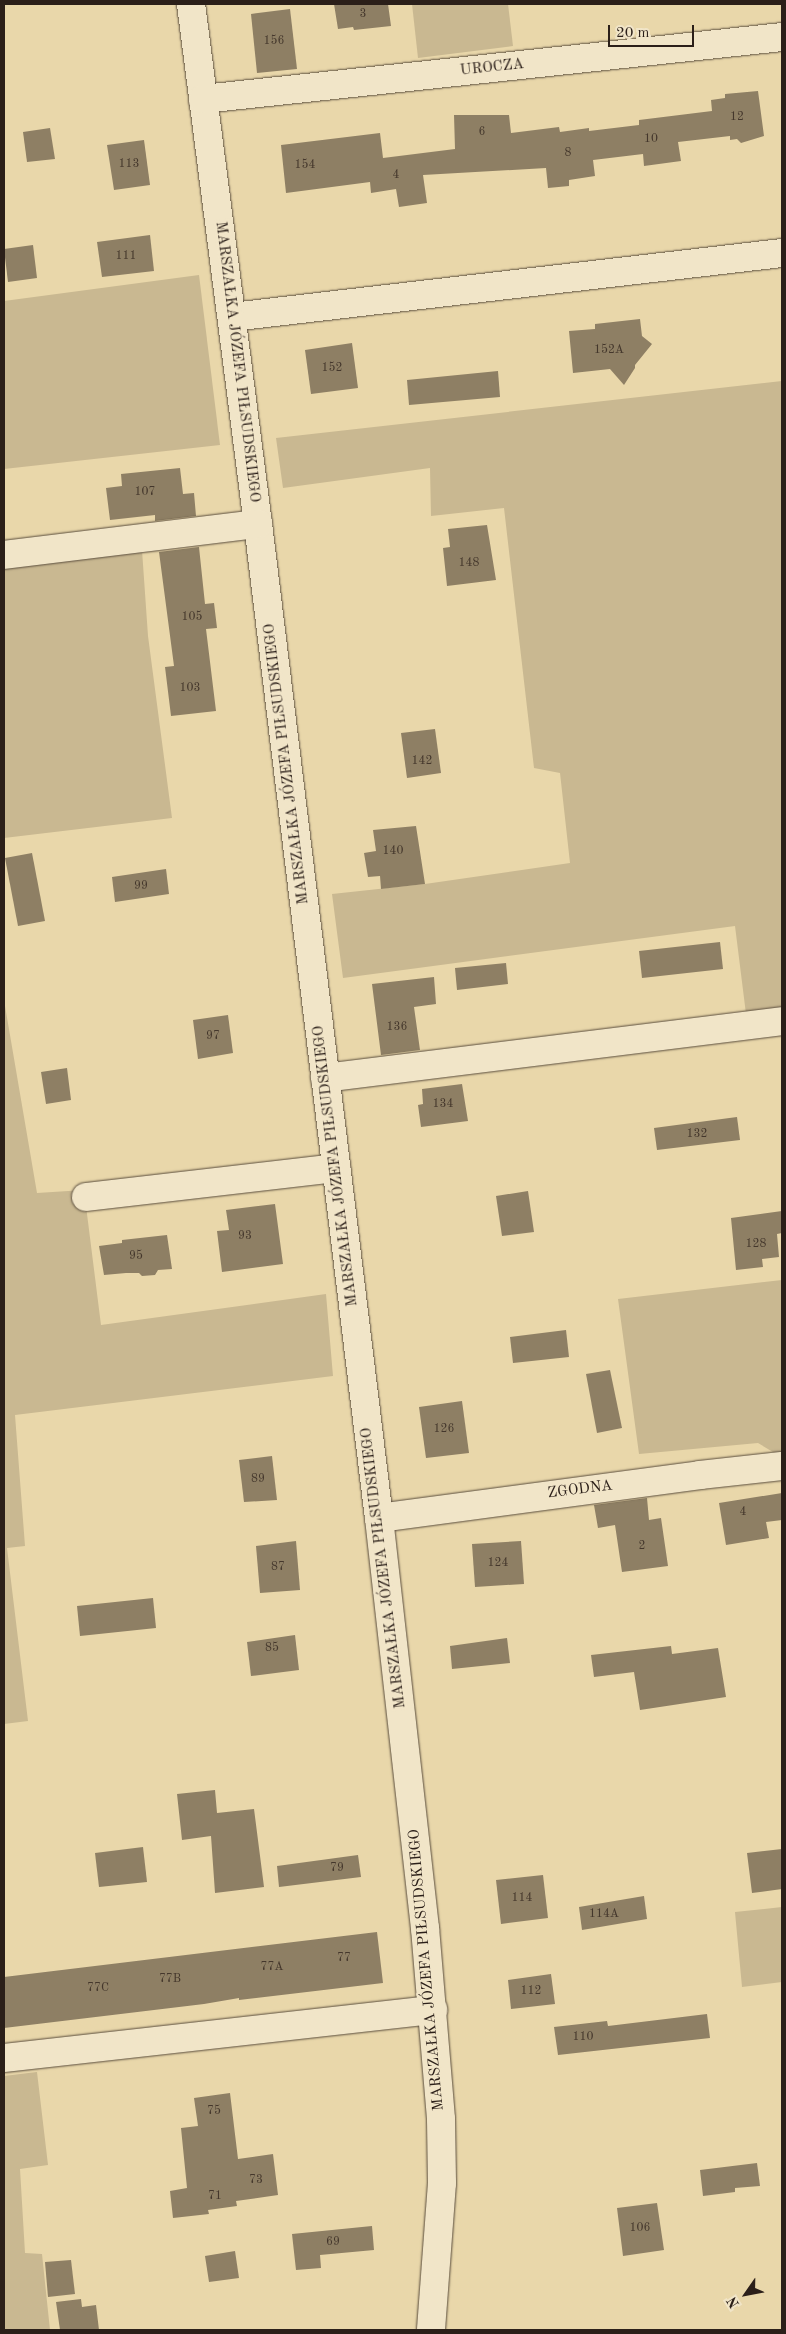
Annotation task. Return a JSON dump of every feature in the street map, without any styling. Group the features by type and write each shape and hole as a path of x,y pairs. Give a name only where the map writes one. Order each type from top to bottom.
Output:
{"street":[{"name":"MARSZAŁKA JÓZEFA PIŁSUDSKIEGO","path":"191,4 258,524 379,1518 433,2010 441,2119 442,2183 431,2330"},
{"name":"UROCZA","path":"203,99 782,36"},
{"path":"232,316 782,253"},
{"path":"4,555 258,524"},
{"path":"325,1078 782,1021"},
{"path":"86,1197 336,1168"},
{"name":"ZGODNA","path":"379,1518 700,1475 782,1466"},
{"path":"4,2058 433,2010"}],"shaded area":[{"path":"412,4 508,4 513,46 418,58"},
{"path":"199,275 220,445 4,469 4,301"},
{"path":"782,381 782,1009 746,1014 735,926 343,978 332,894 425,884 570,863 560,773 534,768 504,508 431,516 430,468 283,488 276,438"},
{"path":"142,550 148,636 172,818 4,838 4,566"},
{"path":"4,1000 37,1193 84,1190 101,1325 326,1294 333,1376 15,1415 25,1546 7,1548 28,1721 4,1724"},
{"path":"782,1280 782,1455 778,1455 758,1443 639,1454 618,1299"},
{"path":"782,1907 782,1982 742,1987 735,1912"},
{"path":"37,2072 48,2165 20,2169 25,2253 42,2254 50,2330 4,2330 4,2076"}],"building":[{"path":"334,4 388,4 391,26 354,30 353,27 338,29"},
{"path":"290,9 297,69 257,73 251,14"},
{"path":"758,91 764,136 741,143 737,139 730,140 730,136 678,142 681,161 644,166 643,154 593,160 595,176 569,180 569,186 548,188 546,168 423,175 427,203 399,207 396,189 371,193 370,182 286,193 281,145 380,133 383,158 455,149 454,115 509,115 511,133 559,127 560,132 589,128 589,131 639,125 639,120 712,111 711,100 725,98 725,94"},
{"path":"50,128 55,159 27,162 23,132"},
{"path":"144,140 150,185 114,190 107,145"},
{"path":"150,235 154,271 102,277 97,242"},
{"path":"33,245 37,278 8,282 4,249"},
{"path":"640,319 642,336 652,344 635,365 624,385 610,369 573,373 569,331 595,329 595,324"},
{"path":"352,343 358,388 311,394 305,350"},
{"path":"498,371 500,397 409,405 407,380"},
{"path":"180,468 183,494 194,493 196,516 155,521 155,515 110,520 106,488 122,486 121,474"},
{"path":"487,525 496,580 447,586 443,548 450,547 448,529"},
{"path":"199,547 205,604 214,603 217,628 206,629 216,711 171,716 165,667 174,666 159,552"},
{"path":"435,729 441,773 407,778 401,733"},
{"path":"416,826 425,884 381,889 380,876 368,877 364,853 376,851 373,830"},
{"path":"32,853 45,921 18,926 5,858"},
{"path":"166,869 169,894 115,902 112,877"},
{"path":"720,942 723,969 642,978 639,951"},
{"path":"506,963 508,984 457,990 455,968"},
{"path":"434,977 436,1004 414,1007 420,1050 381,1055 372,984"},
{"path":"228,1015 233,1053 198,1059 193,1020"},
{"path":"67,1068 71,1100 46,1104 41,1072"},
{"path":"462,1084 468,1121 421,1127 418,1105 423,1104 422,1089"},
{"path":"737,1117 740,1140 657,1150 654,1128"},
{"path":"528,1191 534,1232 502,1236 496,1196"},
{"path":"275,1204 283,1264 222,1272 217,1231 229,1230 226,1210"},
{"path":"782,1211 782,1233 777,1234 779,1257 762,1259 763,1267 736,1270 731,1218"},
{"path":"167,1235 172,1269 158,1270 155,1275 142,1276 139,1273 126,1273 104,1275 99,1246 122,1243 122,1240"},
{"path":"566,1330 569,1357 513,1363 510,1337"},
{"path":"610,1370 622,1428 597,1433 586,1374"},
{"path":"462,1401 469,1453 426,1458 419,1407"},
{"path":"272,1456 277,1500 244,1502 239,1460"},
{"path":"782,1493 782,1520 766,1522 769,1538 726,1545 719,1503"},
{"path":"647,1498 649,1520 661,1518 668,1566 622,1572 615,1525 598,1528 594,1505"},
{"path":"296,1541 300,1590 260,1593 256,1546"},
{"path":"521,1541 524,1584 475,1587 472,1544"},
{"path":"153,1598 156,1628 80,1636 77,1606"},
{"path":"295,1635 299,1670 251,1676 247,1642"},
{"path":"507,1638 510,1663 452,1669 450,1646"},
{"path":"671,1646 672,1654 718,1648 726,1697 640,1710 634,1672 594,1677 591,1655"},
{"path":"215,1790 217,1813 254,1809 264,1887 215,1893 211,1836 182,1840 177,1794"},
{"path":"143,1847 147,1882 99,1887 95,1853"},
{"path":"782,1849 782,1889 752,1893 747,1853"},
{"path":"358,1855 361,1877 279,1887 277,1866"},
{"path":"543,1875 548,1918 501,1924 496,1880"},
{"path":"644,1896 647,1919 582,1930 579,1907"},
{"path":"377,1932 383,1983 239,2000 239,1998 204,2004 4,2028 4,1977"},
{"path":"551,1974 555,2004 511,2009 508,1980"},
{"path":"707,2014 710,2038 558,2055 554,2027 607,2021 608,2026"},
{"path":"230,2093 238,2159 273,2154 278,2195 236,2201 237,2206 208,2210 209,2214 173,2218 170,2191 187,2188 181,2128 198,2126 194,2098"},
{"path":"757,2163 760,2186 735,2188 735,2192 703,2196 700,2170"},
{"path":"657,2203 664,2250 623,2256 617,2208"},
{"path":"372,2226 374,2250 320,2255 321,2268 296,2270 292,2234"},
{"path":"235,2251 239,2278 209,2282 205,2256"},
{"path":"71,2260 75,2294 48,2297 45,2262"},
{"path":"81,2299 82,2307 96,2305 99,2330 60,2330 56,2302"}]}
